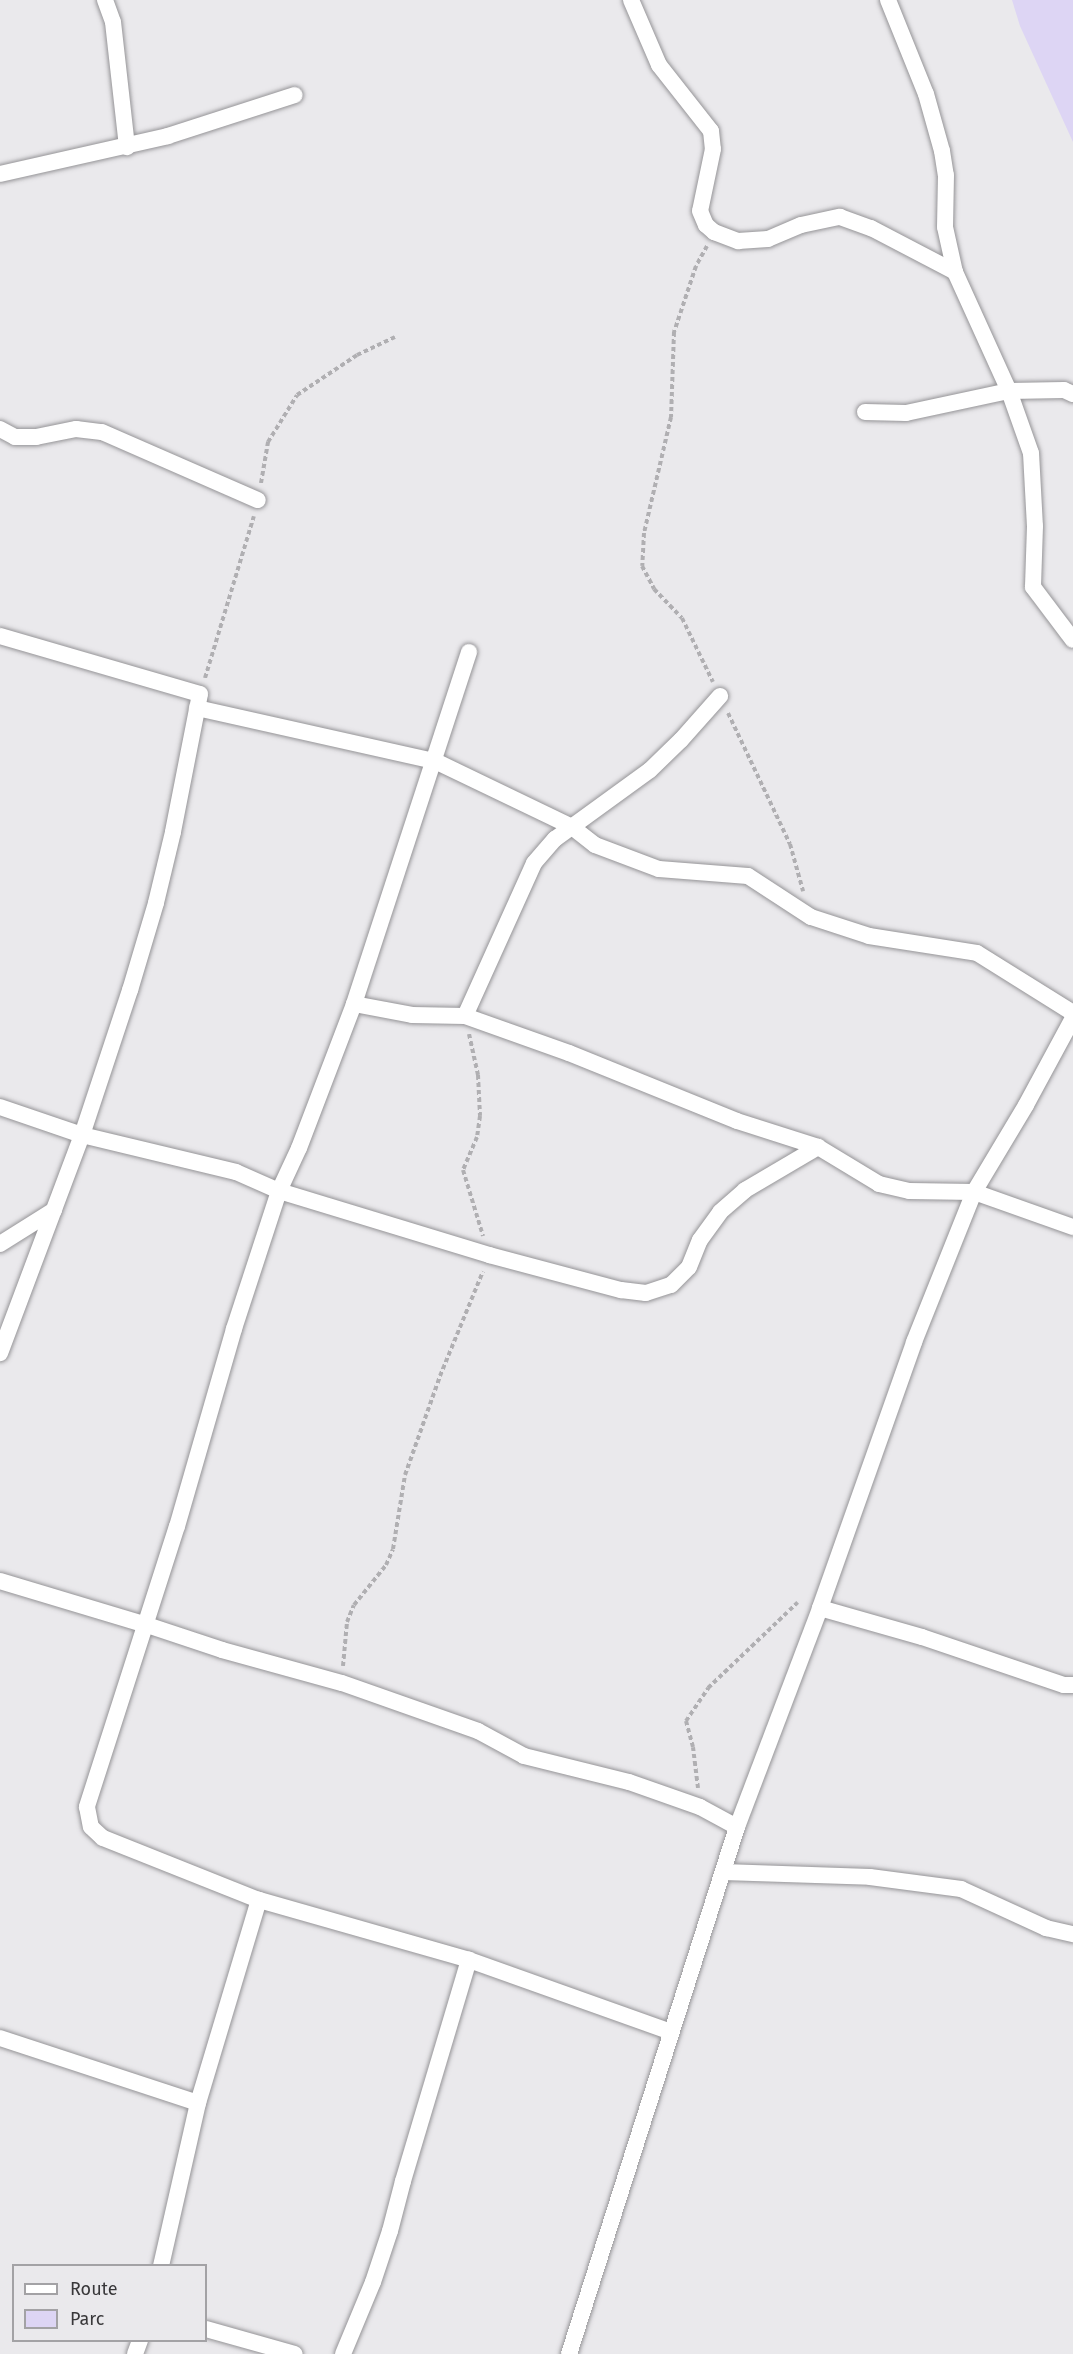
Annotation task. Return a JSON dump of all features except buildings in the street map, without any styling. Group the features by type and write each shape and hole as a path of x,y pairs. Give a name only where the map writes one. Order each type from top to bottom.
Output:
{"street":[{"path":"105,0 113,22 127,147"},
{"path":"631,0 659,65 711,131 712,149 700,211 706,225 714,232 738,241 768,239 801,225 840,217 871,228 955,272"},
{"path":"888,0 926,94 942,151 946,175 945,227 955,272 1009,391 1031,453 1035,526 1033,587 1073,640"},
{"path":"0,174 127,147 295,95"},
{"path":"865,412 906,413 1009,391 1064,390 1073,394"},
{"path":"0,429 15,438 36,437 76,429 102,432 258,500"},
{"path":"0,636 200,694 173,832 156,903 82,1135 0,1353"},
{"path":"470,652 354,1004 299,1148 279,1191 234,1329 147,1625 87,1808 91,1827 103,1838 259,1900 469,1960 671,2032"},
{"path":"465,1016 534,862 555,839 650,770 720,696"},
{"path":"197,708 435,760 572,827 595,845 659,869 748,876 811,917 869,936 977,953 1073,1012"},
{"path":"354,1004 412,1015 465,1016 569,1053 737,1121 818,1147 879,1184 909,1191 974,1192 1073,1227"},
{"path":"568,2354 737,1827 820,1608 914,1342 974,1192 1026,1105 1073,1018"},
{"path":"0,1107 82,1135 236,1172 279,1191 489,1255 621,1290 646,1293 672,1286 689,1267 700,1240 720,1212 745,1190 818,1147"},
{"path":"0,1244 54,1210"},
{"path":"0,1581 232,1653 342,1683 478,1731 524,1756 629,1782 700,1807 737,1827"},
{"path":"820,1608 922,1636 1064,1685 1073,1685"},
{"path":"723,1872 870,1876 961,1889 1046,1928 1073,1934"},
{"path":"161,2264 198,2103 259,1900"},
{"path":"343,2354 370,2290 390,2231 469,1960"},
{"path":"0,2038 198,2103"},
{"path":"207,2329 295,2354"}],"path":[{"path":"714,232 696,266 674,332 671,417 644,533 642,566 654,589 682,618 720,696 790,844 811,917"},
{"path":"342,1683 347,1622 354,1605 386,1565 393,1549 405,1475 440,1376 489,1255 463,1170 477,1137 480,1116 478,1075 465,1016"},
{"path":"700,1807 693,1747 686,1722 708,1688 798,1602"}],"green space":[{"path":"1012,0 1073,0 1073,142 1020,26"}]}
